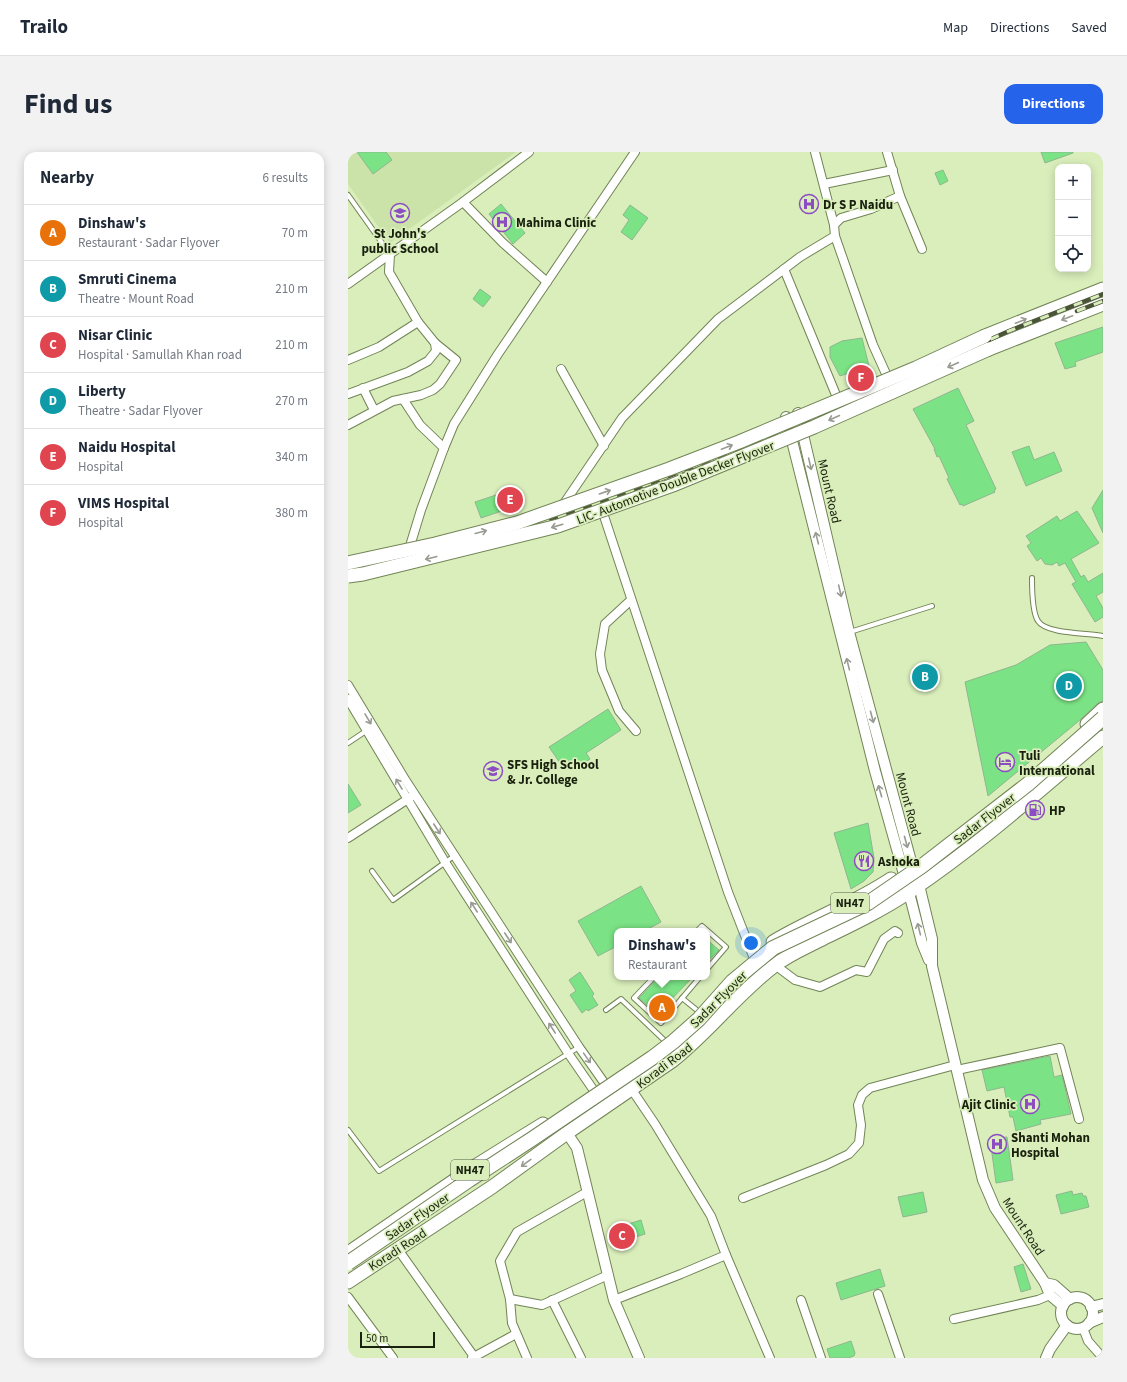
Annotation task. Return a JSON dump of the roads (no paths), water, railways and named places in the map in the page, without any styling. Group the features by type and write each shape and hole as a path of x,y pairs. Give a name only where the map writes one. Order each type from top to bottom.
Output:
{"highway":[{"name":"Sadar Flyover","path":"348,1263 652,1058 699,1019 732,982 773,948 868,903 922,866 1028,784 1103,718"},
{"name":"Sadar Flyover","path":"348,1270 651,1066 679,1045 754,972 778,953 875,906 899,890 1012,805 1103,728"}],"main road":[{"name":"LIC- Automotive Double Decker Flyover","path":"348,563 435,544 517,523 669,469 747,439 916,368 985,336 1103,289"},
{"name":"LIC- Automotive Double Decker Flyover","path":"348,576 363,574 558,526 673,485 814,427 989,349 1103,304"},
{"name":"NH47","path":"348,1253 477,1165 556,1116 593,1090 636,1063 665,1041 698,1011 731,976 765,947 788,933 846,906 908,868 1001,798 1103,709"},
{"name":"Koradi Road","path":"348,1282 397,1248 492,1187 567,1133 632,1090 688,1049 774,965 880,911 914,888 1002,822 1103,736"}],"street":[{"path":"348,284 463,202 529,152"},
{"path":"410,567 410,546 412,538 421,510 454,424 498,354 634,152"},
{"path":"815,152 834,225 835,236 873,345 887,376"},
{"path":"887,152 900,196 922,249"},
{"path":"824,184 893,170"},
{"path":"834,225 841,218 870,209 900,196"},
{"path":"463,202 503,243 547,282"},
{"path":"565,502 622,418 718,319 800,257 835,236"},
{"path":"348,425 393,401 421,395 433,390 440,384 456,360 435,344 418,322 389,272 390,254"},
{"path":"784,269 836,395"},
{"path":"348,360 379,347 418,322"},
{"path":"348,394 408,372 428,361 436,351 435,344"},
{"path":"561,369 604,446"},
{"path":"363,388 374,410"},
{"path":"403,399 420,425 444,448"},
{"name":"Mount Road","path":"798,412 849,632 908,868 932,939 932,966 983,1180 995,1208 1045,1283 1050,1295 1066,1303"},
{"path":"786,417 875,771 908,868"},
{"path":"603,513 728,892 753,956"},
{"path":"632,600 605,624 600,654 602,670 619,711 636,731"},
{"path":"348,685 411,797 445,862 593,1090 610,1104"},
{"path":"348,699 411,797 455,856 604,1083 610,1104"},
{"path":"348,838 411,797"},
{"path":"774,965 795,980 820,987 856,970 867,972 884,939 895,931 898,933"},
{"path":"743,1198 826,1165 849,1154 858,1143 861,1125 858,1105 862,1095 870,1088 956,1067 1060,1048 1080,1119"},
{"path":"632,1090 655,1124 711,1216 770,1358"},
{"path":"567,1133 577,1148 614,1300 639,1358"},
{"path":"527,1358 512,1323 510,1299 500,1261 517,1232 587,1192"},
{"path":"397,1248 474,1357 516,1334"},
{"path":"614,1300 726,1255"},
{"path":"510,1299 542,1305 608,1275"},
{"name":"Mount Road","path":"1045,1283 1054,1285 1066,1303"},
{"path":"878,1294 900,1358"},
{"path":"954,1319 1038,1300 1050,1295"},
{"path":"348,1297 393,1358"},
{"path":"1103,1317 1086,1325 1072,1328 1063,1321 1061,1316 1066,1303 1079,1298 1086,1300 1092,1307 1091,1319 1086,1325 1088,1341 1103,1358"},
{"path":"552,1300 581,1358"},
{"path":"801,1300 821,1358"},
{"path":"1092,1307 1103,1304"},
{"path":"1046,1358 1050,1349 1067,1325"}],"lane":[{"path":"348,195 390,254"},
{"path":"1032,578 1034,605 1038,621 1047,628 1070,633 1103,636"},
{"path":"849,632 932,606"},
{"path":"348,743 367,730"},
{"path":"372,871 393,900 455,856"},
{"path":"710,933 726,947 710,966"},
{"path":"651,980 634,998 661,1023 697,980"},
{"path":"682,998 698,1011"},
{"path":"606,1010 621,999 665,1041"},
{"path":"348,1130 379,1170 579,1047"}],"railway":[{"path":"348,568 436,550 503,533 568,514 757,442 1009,331 1103,294"},
{"path":"1077,311 1103,301"},
{"path":"692,474 759,448 946,366"}],"place":[{"name":"Dr S P Naidu","path":"809,204"},
{"name":"St John's public School","path":"400,213"},
{"name":"Mahima Clinic","path":"502,222"},
{"name":"VIMS Hospital","path":"861,378"},
{"name":"Naidu Hospital","path":"510,500"},
{"name":"Smruti Cinema","path":"925,677"},
{"name":"Liberty","path":"1069,686"},
{"name":"Tuli International","path":"1005,762"},
{"name":"SFS High School & Jr. College","path":"493,771"},
{"name":"HP","path":"1035,810"},
{"name":"Ashoka","path":"864,861"},
{"name":"Dinshaw's","path":"662,1008"},
{"name":"Ajit Clinic","path":"1030,1104"},
{"name":"Shanti Mohan Hospital","path":"997,1144"},
{"name":"Nisar Clinic","path":"622,1236"}]}
